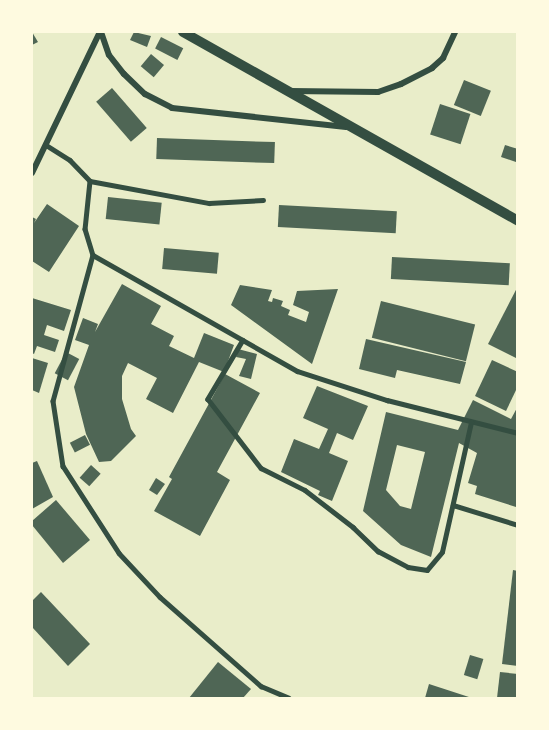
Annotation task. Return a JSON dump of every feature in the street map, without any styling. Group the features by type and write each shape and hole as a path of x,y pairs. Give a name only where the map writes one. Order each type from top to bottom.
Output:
{"street":[{"path":"100,32 109,55 124,74 145,94 172,108 354,127"},
{"path":"32,173 100,32"},
{"path":"183,32 518,221"},
{"path":"290,91 367,92 401,84 432,68 443,58 455,32"}],"lane":[{"path":"46,146 70,160 90,181 209,203 263,200"},
{"path":"90,181 85,229 93,255 53,401 63,466 118,553 160,597 261,686 289,699"},
{"path":"93,255 297,371 471,422 518,433"},
{"path":"243,340 208,399 261,468 305,490 353,527 378,551 408,567 427,570 442,552 471,422"},
{"path":"453,505 518,525"}],"building":[{"path":"32,32 38,42 32,45"},
{"path":"134,32 151,36 147,47 130,40"},
{"path":"161,37 183,48 177,60 155,49"},
{"path":"151,54 164,65 154,77 141,66"},
{"path":"464,80 491,91 481,116 454,105"},
{"path":"112,88 147,128 131,142 96,102"},
{"path":"440,104 470,114 461,144 430,134"},
{"path":"157,138 275,142 274,163 156,159"},
{"path":"505,145 518,149 516,162 501,157"},
{"path":"108,197 162,203 159,225 106,219"},
{"path":"47,204 79,226 49,272 32,261 32,217 36,219 34,223"},
{"path":"279,205 397,211 396,233 278,227"},
{"path":"164,248 219,253 217,274 162,269"},
{"path":"392,257 510,263 509,285 391,279"},
{"path":"122,284 161,306 151,324 174,336 169,346 194,358 204,333 234,345 224,372 199,362 173,413 146,399 157,378 128,363 122,376 122,399 131,429 136,436 111,461 99,462 86,434 74,387 89,345 75,340 83,318 98,324 95,332"},
{"path":"240,285 272,290 268,301 272,302 273,298 283,301 281,306 290,310 288,315 306,322 309,312 293,305 297,291 338,289 312,364 231,305"},
{"path":"518,286 518,359 488,344"},
{"path":"32,298 71,310 64,331 47,325 44,335 59,340 55,352 37,346 34,354 32,353"},
{"path":"381,301 475,324 466,361 372,338"},
{"path":"366,339 466,362 460,384 397,370 395,378 359,369"},
{"path":"238,349 257,354 251,379 239,376 246,359 236,357"},
{"path":"66,352 79,359 68,380 55,373"},
{"path":"32,358 48,363 39,393 32,390"},
{"path":"492,360 518,372 518,386 506,411 475,396"},
{"path":"225,374 260,393 217,472 230,480 200,536 154,511 172,479 169,477"},
{"path":"317,386 368,406 353,440 337,433 329,453 348,461 332,501 318,495 320,491 281,472 294,439 319,449 328,429 303,418"},
{"path":"473,400 511,419 518,406 518,502 516,507 475,494 477,486 468,483 477,453 459,443 431,557 401,545 363,511 386,412 458,430","holes":["397,445 425,452 411,509 400,506 386,490"]},
{"path":"85,435 90,445 75,453 70,443"},
{"path":"37,461 53,497 32,509 32,463"},
{"path":"91,465 101,474 89,486 80,478"},
{"path":"156,478 165,484 157,495 149,490"},
{"path":"56,500 90,540 63,563 32,525 32,521"},
{"path":"513,570 518,571 518,666 502,664"},
{"path":"41,592 90,644 68,666 32,627 32,601"},
{"path":"470,655 483,659 477,679 464,675"},
{"path":"218,662 251,689 243,698 189,698"},
{"path":"500,672 518,674 518,698 497,698"},
{"path":"429,684 472,698 425,698"}]}
